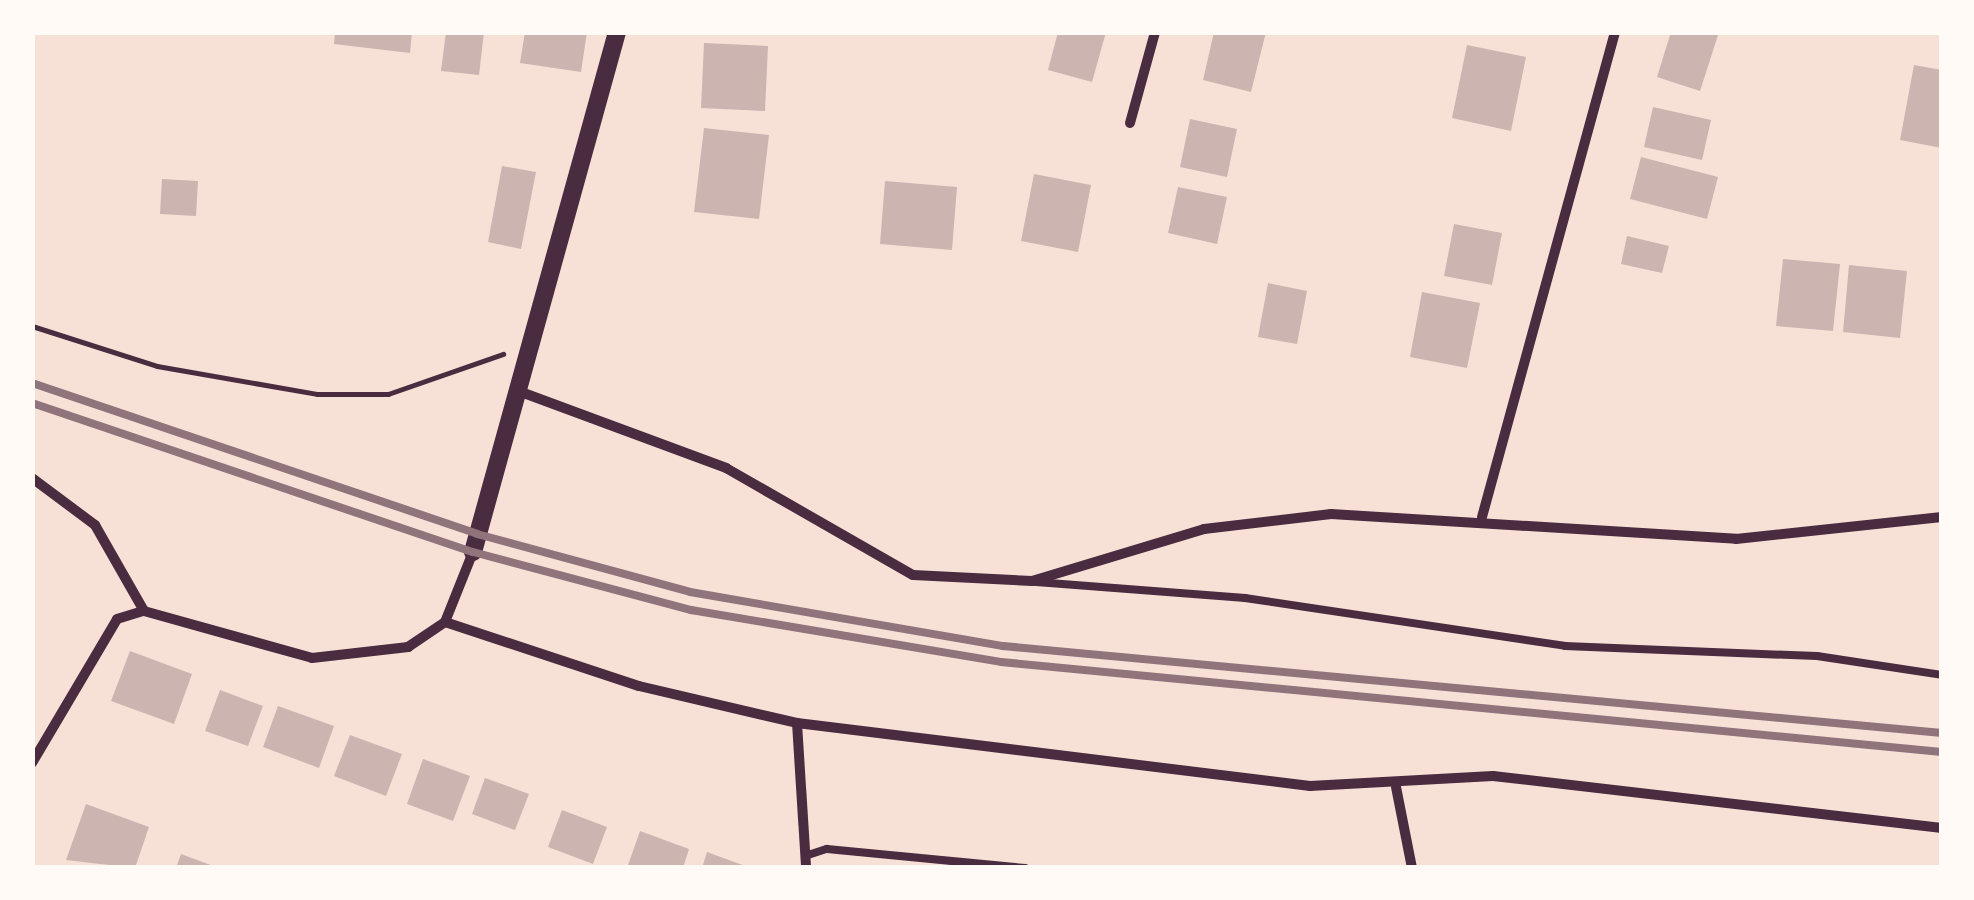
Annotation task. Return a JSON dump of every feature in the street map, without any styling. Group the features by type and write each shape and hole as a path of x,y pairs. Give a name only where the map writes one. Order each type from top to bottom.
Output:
{"street":[{"path":"32,478 95,525 144,610 312,658 408,647 445,622 472,552 521,392 617,32"},
{"path":"1130,124 1155,32"},
{"path":"1482,517 1614,32"},
{"path":"521,392 726,468 913,575 1032,581 1204,530 1331,514 1482,517 1736,539 1942,517"},
{"path":"32,764 98,638 144,610"},
{"path":"445,622 638,686 797,723 1272,782 1396,787 1492,776 1942,828"},
{"path":"797,723 807,861"},
{"path":"1396,787 1412,868"}],"lane":[{"path":"1032,581 1246,598 1564,646 1817,656 1942,674"},
{"path":"807,861 827,849 1025,868"}],"path":[{"path":"32,326 157,366 318,394 428,384 476,369 538,330"}],"building":[{"path":"335,32 412,32 410,53 334,44"},
{"path":"446,32 484,32 479,75 441,71"},
{"path":"525,32 587,32 581,72 520,63"},
{"path":"1058,32 1106,32 1092,82 1048,70"},
{"path":"1214,32 1266,32 1251,92 1203,80"},
{"path":"1671,32 1719,32 1700,91 1657,77"},
{"path":"704,43 768,46 765,111 701,108"},
{"path":"1467,45 1526,57 1511,131 1452,118"},
{"path":"1914,65 1942,70 1942,148 1900,140"},
{"path":"1653,107 1711,120 1702,160 1644,147"},
{"path":"1190,119 1237,129 1227,177 1180,167"},
{"path":"704,128 769,135 759,219 694,212"},
{"path":"1641,157 1718,177 1707,219 1630,199"},
{"path":"502,166 536,172 521,249 488,242"},
{"path":"1034,174 1091,185 1078,252 1021,241"},
{"path":"162,179 198,181 196,216 160,214"},
{"path":"885,181 957,187 952,250 880,244"},
{"path":"1178,187 1227,197 1217,244 1168,233"},
{"path":"1454,224 1502,233 1492,285 1444,276"},
{"path":"1627,236 1669,246 1662,273 1621,264"},
{"path":"1783,259 1840,264 1833,331 1776,326"},
{"path":"1849,265 1907,271 1900,338 1843,332"},
{"path":"1268,283 1307,291 1297,344 1258,337"},
{"path":"1422,292 1480,303 1467,368 1410,357"},
{"path":"130,651 192,674 174,724 111,701"},
{"path":"220,690 263,706 248,746 205,731"},
{"path":"278,706 334,726 319,768 263,747"},
{"path":"350,735 402,754 386,796 334,776"},
{"path":"423,759 470,776 453,821 407,804"},
{"path":"485,778 529,794 515,830 472,814"},
{"path":"86,804 149,827 135,868 66,860"},
{"path":"562,810 607,827 593,864 548,847"},
{"path":"640,831 689,849 683,868 627,868"},
{"path":"707,852 748,867 702,868"},
{"path":"181,854 216,867 216,868 176,868"}],"railway":[{"path":"32,383 477,534 690,592 1003,646 1942,733"},
{"path":"32,403 473,552 691,610 1001,662 1942,752"}]}
